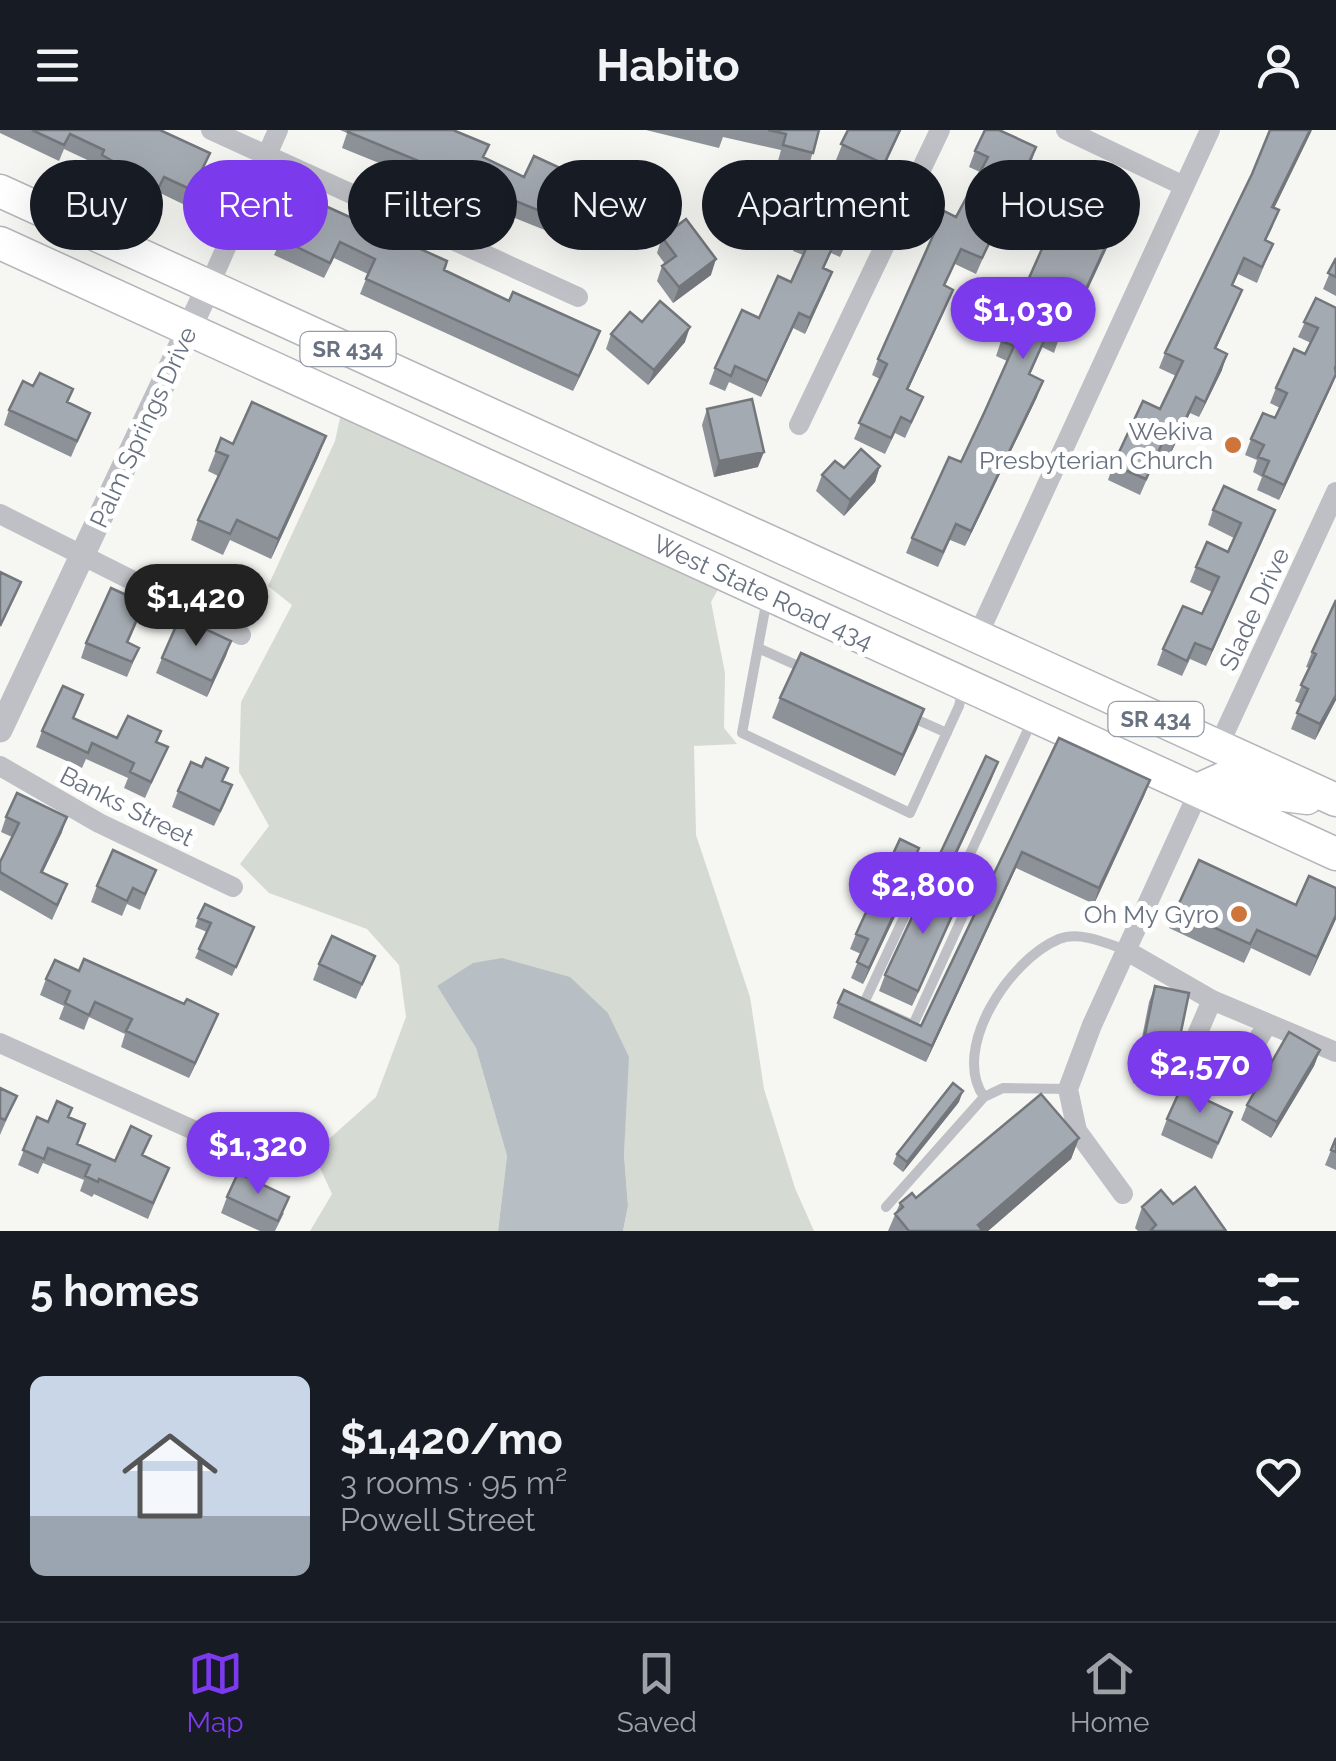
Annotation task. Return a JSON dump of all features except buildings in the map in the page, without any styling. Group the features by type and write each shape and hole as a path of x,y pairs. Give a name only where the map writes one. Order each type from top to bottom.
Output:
{"main road":[{"name":"SR 434","path":"0,191 1336,801"},
{"name":"SR 434","path":"0,243 189,330"},
{"name":"West State Road 434","path":"189,330 1336,854"},
{"path":"1037,717 1084,718 1178,757 1202,756 1218,747"},
{"path":"1199,792 1207,782 1222,779 1259,792 1336,801"}],"street":[{"path":"211,130 578,297"},
{"path":"209,286 278,130"},
{"path":"799,425 940,130"},
{"path":"1066,130 1184,186"},
{"path":"977,637 1210,130"},
{"name":"Palm Springs Drive","path":"0,730 209,286"},
{"name":"Slade Drive","path":"1218,747 1336,492"},
{"path":"0,514 242,635"},
{"name":"Banks Street","path":"0,766 99,823 233,887"},
{"path":"1123,1194 1077,1131 1068,1089 1199,792"},
{"path":"1127,951 1212,1000 1336,1052"},
{"path":"1212,1000 1196,1037 1198,1067 1207,1072 1234,1076 1267,1025"},
{"path":"0,1042 229,1146"}],"lane":[{"path":"768,595 742,733 910,813 947,733 964,683"},
{"path":"758,648 825,678"},
{"path":"893,708 947,733"},
{"path":"948,898 1037,717"},
{"path":"919,885 948,898 967,907 913,1026 864,1003 919,885"},
{"path":"984,1097 972,1081 973,1056 1000,995 1020,968 1061,938 1096,938 1127,951"},
{"path":"886,1207 984,1097 1003,1088 1068,1089"}],"shaded area":[{"path":"342,409 721,584 711,602 725,673 724,728 737,744 694,746 696,835 750,997 764,1089 795,1188 814,1231 623,1231 628,1206 624,1155 628,1057 608,1013 437,986 476,1048 507,1156 498,1231 310,1231 332,1194 311,1148 320,1147 376,1097 406,1017 399,965 367,929 269,893 240,864 269,826 239,772 241,702 292,605 268,586 335,441"},
{"path":"502,958 570,977 608,1013 629,1057 624,1155 628,1206 623,1231 498,1231 507,1156 476,1048 437,986 473,963"}],"place":[{"name":"Wekiva Presbyterian Church","path":"1233,445"},
{"name":"Oh My Gyro","path":"1239,914"}]}
